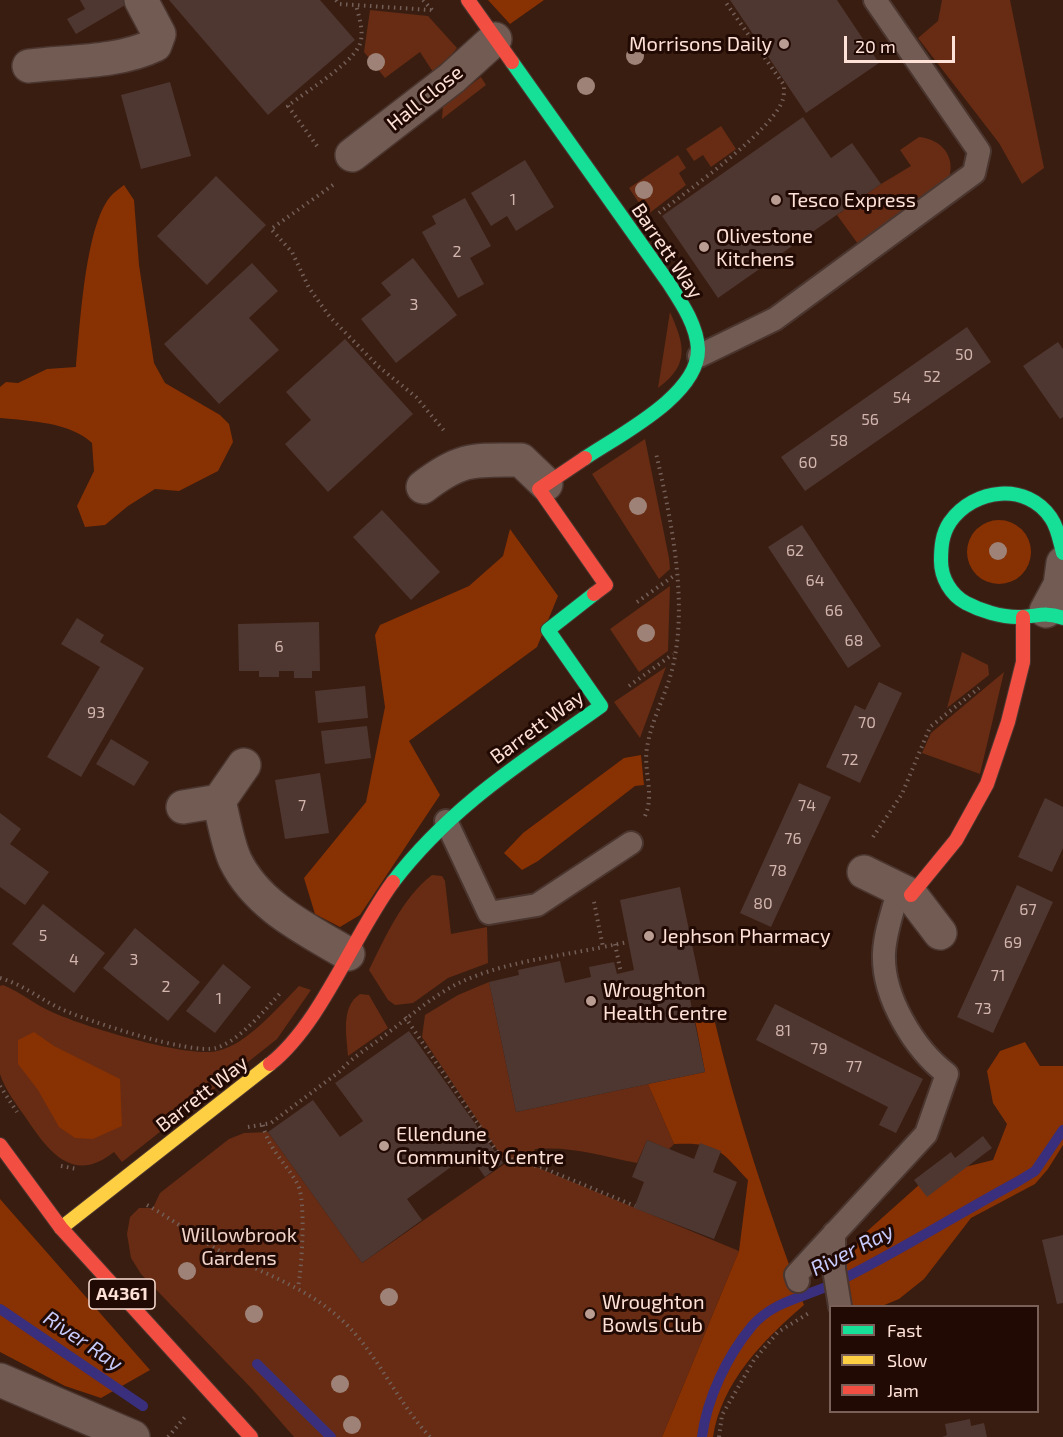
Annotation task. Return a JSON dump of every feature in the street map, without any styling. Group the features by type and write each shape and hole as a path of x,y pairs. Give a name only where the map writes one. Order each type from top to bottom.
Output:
{"street":[{"path":"29,66 108,57 142,51 155,45 159,34 141,0"},
{"name":"Barrett Way","path":"468,0 682,306 693,326 699,356"},
{"name":"Hall Close","path":"352,155 452,78 495,39"},
{"path":"423,487 444,470 464,462 521,460 546,484 670,400 685,387 699,356"},
{"name":"Barrett Way","path":"61,1228 280,1056 306,1027 376,905 413,856 446,821 475,795 601,706 548,630 606,585 539,489 546,484"},
{"path":"1044,615 983,611 964,602 945,582 941,542 951,518 964,505 983,495 1009,493 1032,501 1050,517 1063,553"},
{"path":"905,892 956,840 987,784 1008,723 1023,662 1060,585 1063,563"},
{"path":"183,807 219,801 244,765"},
{"path":"219,801 234,858 249,885 280,911 348,954"},
{"path":"864,872 905,892 940,933"},
{"name":"A4361","path":"0,1145 61,1228 251,1437"},
{"path":"0,1380 133,1437"}],"lane":[{"path":"699,356 775,320 974,173 979,151 875,0"},
{"path":"446,821 489,913 537,905 631,843"},
{"path":"798,1281 796,1275 926,1134 947,1074 933,1063 908,1032 887,980 884,953 905,892"},
{"path":"834,1233 834,1269 839,1303"}],"path":[{"path":"336,0 339,4 432,10"},
{"path":"651,219 741,149 775,113 783,100 784,85 724,0"},
{"path":"321,152 288,106 347,60 360,45 362,29 356,5"},
{"path":"352,155 340,179 271,229 292,252 309,288 330,317 378,366 416,397 440,424 464,462"},
{"path":"601,706 675,653"},
{"path":"864,872 863,851 902,794 930,727 999,672 1023,662"},
{"path":"588,872 603,947"},
{"path":"241,1128 263,1125 300,1102 405,1017 448,989 472,977 628,942"},
{"path":"615,945 621,973"},
{"path":"0,978 15,982 63,1010 99,1024 181,1046 216,1048 240,1033 286,986"},
{"path":"405,1017 500,1156 543,1168 635,1206"},
{"path":"0,1086 22,1121"},
{"path":"8,1116 17,1112"},
{"path":"263,1125 266,1138 300,1187 302,1266 298,1287"},
{"path":"53,1162 74,1169 102,1167 113,1188 129,1209 139,1203 148,1205 198,1239 298,1287 346,1325 430,1437"},
{"path":"148,1205 153,1196"},
{"path":"719,1437 722,1415 754,1359 778,1332 810,1315 807,1307"}],"green space":[{"path":"942,0 1010,0 1044,168 1022,184 999,143 918,38 938,21"},
{"path":"370,10 428,16 457,48 435,75 420,52 385,78 364,52"},
{"path":"481,77 486,85 442,119 443,106"},
{"path":"721,126 736,149 711,167 703,155 694,161 686,149"},
{"path":"919,137 934,141 945,150 951,170 949,178 858,244 837,215 911,166 900,150"},
{"path":"678,155 686,168 679,173 686,185 647,215 629,188"},
{"path":"670,312 679,334 682,353 676,370 658,388"},
{"path":"645,439 669,558 670,569 659,579 592,474"},
{"path":"670,586 668,651 639,672 610,629"},
{"path":"962,652 988,665 989,675 947,708"},
{"path":"666,667 640,738 614,702"},
{"path":"1004,672 980,774 922,753 931,733"},
{"path":"432,875 442,876 445,881 451,934 487,927 488,963 448,978 413,1003 395,1005 388,1000 369,970 403,906 421,884"},
{"name":"Willowbrook Gardens","path":"489,982 516,1112 648,1084 674,1144 669,1149 647,1140 637,1163 574,1150 535,1149 529,1164 739,1251 662,1437 294,1437 253,1390 141,1274 131,1258 127,1234 130,1217 139,1208 153,1208 160,1193 229,1139 244,1133 268,1132 362,1263 506,1163 422,1037 425,1015 458,995"},
{"path":"3,985 46,1009 86,1025 159,1045 202,1052 217,1051 240,1041 262,1024 299,986 311,990 277,1039 122,1162 114,1152 99,1161 86,1165 63,1160 43,1142 2,1080 0,1074 0,986"},
{"path":"360,994 369,995 388,1028 348,1056 347,1014 350,1006"}],"shaded area":[{"path":"488,0 544,0 510,24"},
{"path":"124,185 134,200 139,265 154,363 165,383 220,415 229,424 233,442 218,471 179,491 155,489 128,506 105,525 85,527 77,506 94,471 92,443 83,436 61,427 0,418 0,387 6,382 18,383 47,369 76,367 89,253 102,211 114,192"},
{"path":"999,520 1017,526 1025,534 1031,552 1025,570 1017,578 999,584 981,578 973,570 967,552 973,534 981,526"},
{"path":"510,529 558,596 537,647 409,741 440,795 360,915 340,927 315,914 304,878 366,802 385,707 375,635 380,625 469,586 503,556"},
{"path":"641,755 644,785 635,786 538,861 522,870 504,853 523,833 624,758"},
{"path":"713,1014 754,1161 804,1305 774,1332 746,1364 725,1398 713,1437 662,1437 739,1251 748,1180 731,1161 717,1150 700,1145 674,1144 648,1084 705,1072 695,1020"},
{"path":"34,1032 54,1046 120,1079 122,1126 93,1139 75,1138 59,1127 38,1090 18,1064 18,1040"},
{"path":"1025,1042 1040,1066 1063,1066 1063,1145 1048,1169 1035,1184 971,1218 924,1279 899,1299 884,1305 852,1305 845,1291 846,1260 864,1234 929,1176 993,1160 1007,1124 993,1103 987,1071 1000,1051"},
{"path":"0,1199 150,1370 101,1398 65,1386 0,1352"}],"building":[{"path":"80,0 124,0 127,4 76,34 67,19 85,9"},
{"path":"169,0 320,0 355,40 268,115"},
{"path":"730,0 837,0 879,63 806,113"},
{"path":"170,82 191,156 141,169 121,95"},
{"name":"Tesco Express","path":"803,117 831,158 852,143 881,184 718,298 662,216"},
{"path":"525,160 554,207 516,231 507,216 491,226 471,193"},
{"path":"216,176 266,225 207,285 157,236"},
{"path":"465,198 491,246 470,258 484,284 458,298 422,232 436,224 432,216"},
{"path":"413,258 457,315 396,363 361,319 391,295 381,283"},
{"path":"252,263 278,291 249,318 279,350 219,404 164,344"},
{"path":"967,327 991,362 805,491 781,457"},
{"path":"345,339 413,414 328,492 285,444 311,420 286,392"},
{"path":"1058,342 1063,349 1063,417 1060,419 1023,366"},
{"path":"382,510 440,572 411,600 353,537"},
{"path":"802,525 881,646 848,668 768,547"},
{"path":"77,618 104,635 100,642 144,668 81,777 47,757 100,667 61,644"},
{"path":"319,622 320,671 312,671 312,678 294,678 294,671 279,671 279,677 259,677 259,671 239,671 238,624"},
{"path":"879,682 902,693 860,783 826,767 855,705 865,710"},
{"path":"365,686 368,718 318,723 315,691"},
{"path":"367,726 371,758 325,764 321,731"},
{"path":"111,739 149,762 134,786 96,764"},
{"path":"320,773 329,833 285,839 275,780"},
{"path":"799,783 831,797 771,927 740,913"},
{"path":"1045,798 1063,807 1063,848 1052,872 1018,857"},
{"path":"0,813 21,829 10,844 49,872 25,905 0,887"},
{"path":"1017,885 1053,902 993,1033 957,1017"},
{"name":"Wroughton Health Centre","path":"680,887 702,992 689,994 705,1072 516,1112 489,982 519,975 518,970 560,961 565,983 591,977 589,967 614,962 617,974 634,970 620,900"},
{"path":"43,904 105,953 74,993 12,944"},
{"path":"135,928 200,982 168,1021 103,968"},
{"path":"223,964 251,987 215,1033 186,1011"},
{"path":"775,1004 923,1079 896,1133 879,1125 888,1107 756,1040"},
{"name":"Ellendune Community Centre","path":"409,1031 503,1163 485,1177 469,1154 407,1199 422,1220 362,1263 268,1132 313,1100 340,1137 363,1121 335,1083"},
{"path":"983,1136 992,1148 927,1197 914,1180 951,1152 955,1158"},
{"path":"647,1140 694,1159 700,1143 721,1151 713,1172 737,1182 714,1239 634,1208 644,1182 632,1177"},
{"path":"1063,1235 1063,1303 1057,1304 1042,1240"},
{"path":"970,1419 971,1426 984,1423 987,1437 942,1437 947,1435 945,1424"}],"waterway":[{"name":"River Ray","path":"702,1437 708,1407 720,1378 734,1351 760,1318 779,1305 833,1284 903,1247 1035,1171 1063,1130"},
{"name":"River Ray","path":"0,1309 143,1406"},
{"name":"River Ray","path":"257,1364 331,1437"}],"traffic: fast":[{"path":"512,62 668,282 688,314 697,340 695,366 686,382 672,398 636,426 585,458"},
{"path":"1063,553 1051,518 1041,506 1015,494 986,496 960,511 945,531 941,551 945,580 951,591 961,600 991,613 1005,616 1045,615 1063,618"},
{"path":"393,882 416,855 464,807 601,706 548,630 594,594"}],"traffic: slow":[{"path":"61,1228 270,1064"}],"traffic: jam":[{"path":"468,0 512,62"},
{"path":"585,458 539,489 606,585 594,594"},
{"path":"911,895 956,840 987,784 1008,722 1023,662 1023,617"},
{"path":"270,1064 288,1047 321,1003 393,882"},
{"path":"0,1145 61,1228 251,1437"}],"place":[{"name":"Morrisons Daily","path":"784,44"},
{"name":"Tesco Express","path":"776,200"},
{"name":"Olivestone Kitchens","path":"704,247"},
{"name":"Jephson Pharmacy","path":"649,936"},
{"name":"Wroughton Health Centre","path":"591,1001"},
{"name":"Ellendune Community Centre","path":"384,1146"},
{"name":"Wroughton Bowls Club","path":"590,1314"}]}
